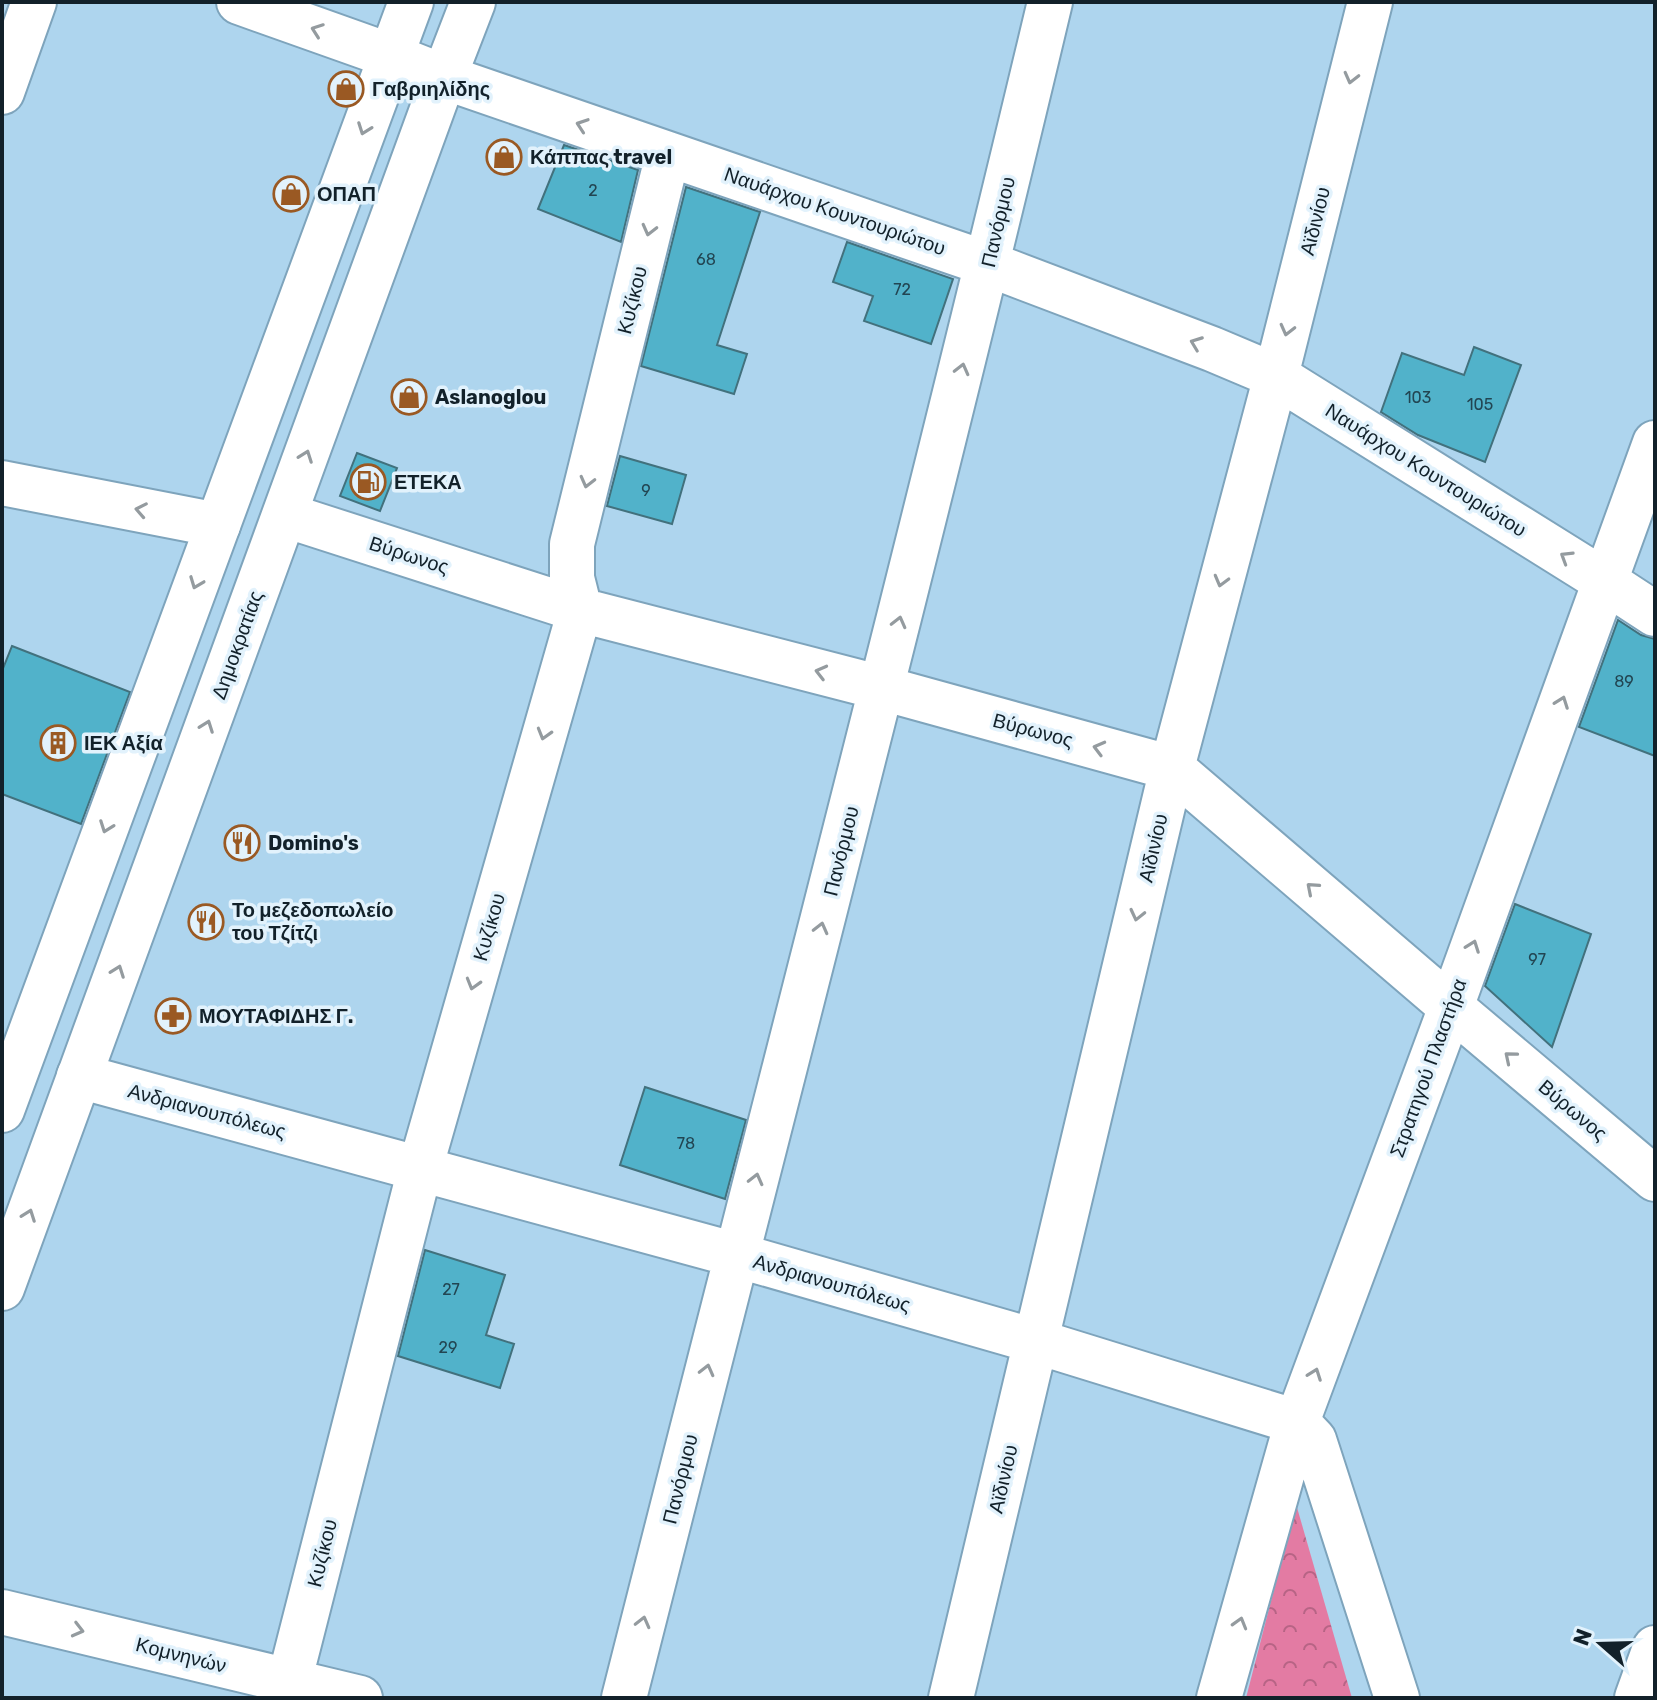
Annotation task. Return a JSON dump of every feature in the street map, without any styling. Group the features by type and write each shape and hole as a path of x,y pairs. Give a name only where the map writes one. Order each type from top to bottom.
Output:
{"street":[{"path":"2,92 34,2"},
{"name":"Ναυάρχου Κουντουριώτου","path":"239,2 444,77 988,264 1276,376 1655,614"},
{"path":"2,1110 12,1056 218,525 411,2"},
{"name":"Δημοκρατίας","path":"2,1288 473,2"},
{"name":"Πανόρμου","path":"624,1698 882,688 1050,2"},
{"name":"Αϊδινίου","path":"951,1698 1172,768 1276,376 1370,2"},
{"name":"Κυζίκου","path":"287,1689 420,1169 580,610 572,578 572,544 668,154"},
{"name":"Στρατηγού Πλαστήρα","path":"1219,1698 1297,1422 1655,443"},
{"path":"2,483 218,525"},
{"name":"Βύρωνος","path":"285,515 580,610 882,688 1172,768 1655,1179"},
{"name":"Ανδριανουπόλεως","path":"79,1076 736,1255 1035,1341 1297,1422"},
{"path":"1297,1422 1314,1440 1397,1698"},
{"name":"Κομνηνών","path":"2,1612 287,1689 360,1698"},
{"path":"1637,1698 1655,1648"}],"green space":[{"path":"1296,1504 1352,1698 1246,1698"}],"building":[{"path":"564,145 638,170 621,242 538,209"},
{"path":"686,187 760,212 717,345 747,354 734,394 641,366"},
{"path":"847,242 953,279 931,344 864,321 873,296 833,282"},
{"path":"1474,347 1521,365 1485,462 1418,435 1381,412 1402,353 1464,375"},
{"name":"ΕΤΕΚΑ","path":"357,453 397,468 380,511 340,496"},
{"path":"620,456 686,475 672,524 607,506"},
{"path":"1618,620 1641,635 1655,639 1655,756 1579,727"},
{"name":"ΙΕΚ Αξία","path":"12,646 130,692 81,824 2,794 2,671"},
{"path":"1515,904 1591,934 1552,1047 1485,986"},
{"path":"645,1087 746,1120 725,1199 620,1165"},
{"path":"425,1250 505,1275 486,1335 514,1344 500,1388 398,1356"}],"place":[{"name":"Γαβριηλίδης","path":"346,89"},
{"name":"Κάππας travel","path":"504,157"},
{"name":"ΟΠΑΠ","path":"291,194"},
{"name":"Aslanoglou","path":"409,397"},
{"name":"ΕΤΕΚΑ","path":"368,482"},
{"name":"ΙΕΚ Αξία","path":"58,743"},
{"name":"Domino's","path":"242,843"},
{"name":"Το μεζεδοπωλείο του Τζίτζι","path":"206,922"},
{"name":"ΜΟΥΤΑΦΙΔΗΣ Γ.","path":"173,1016"}]}
